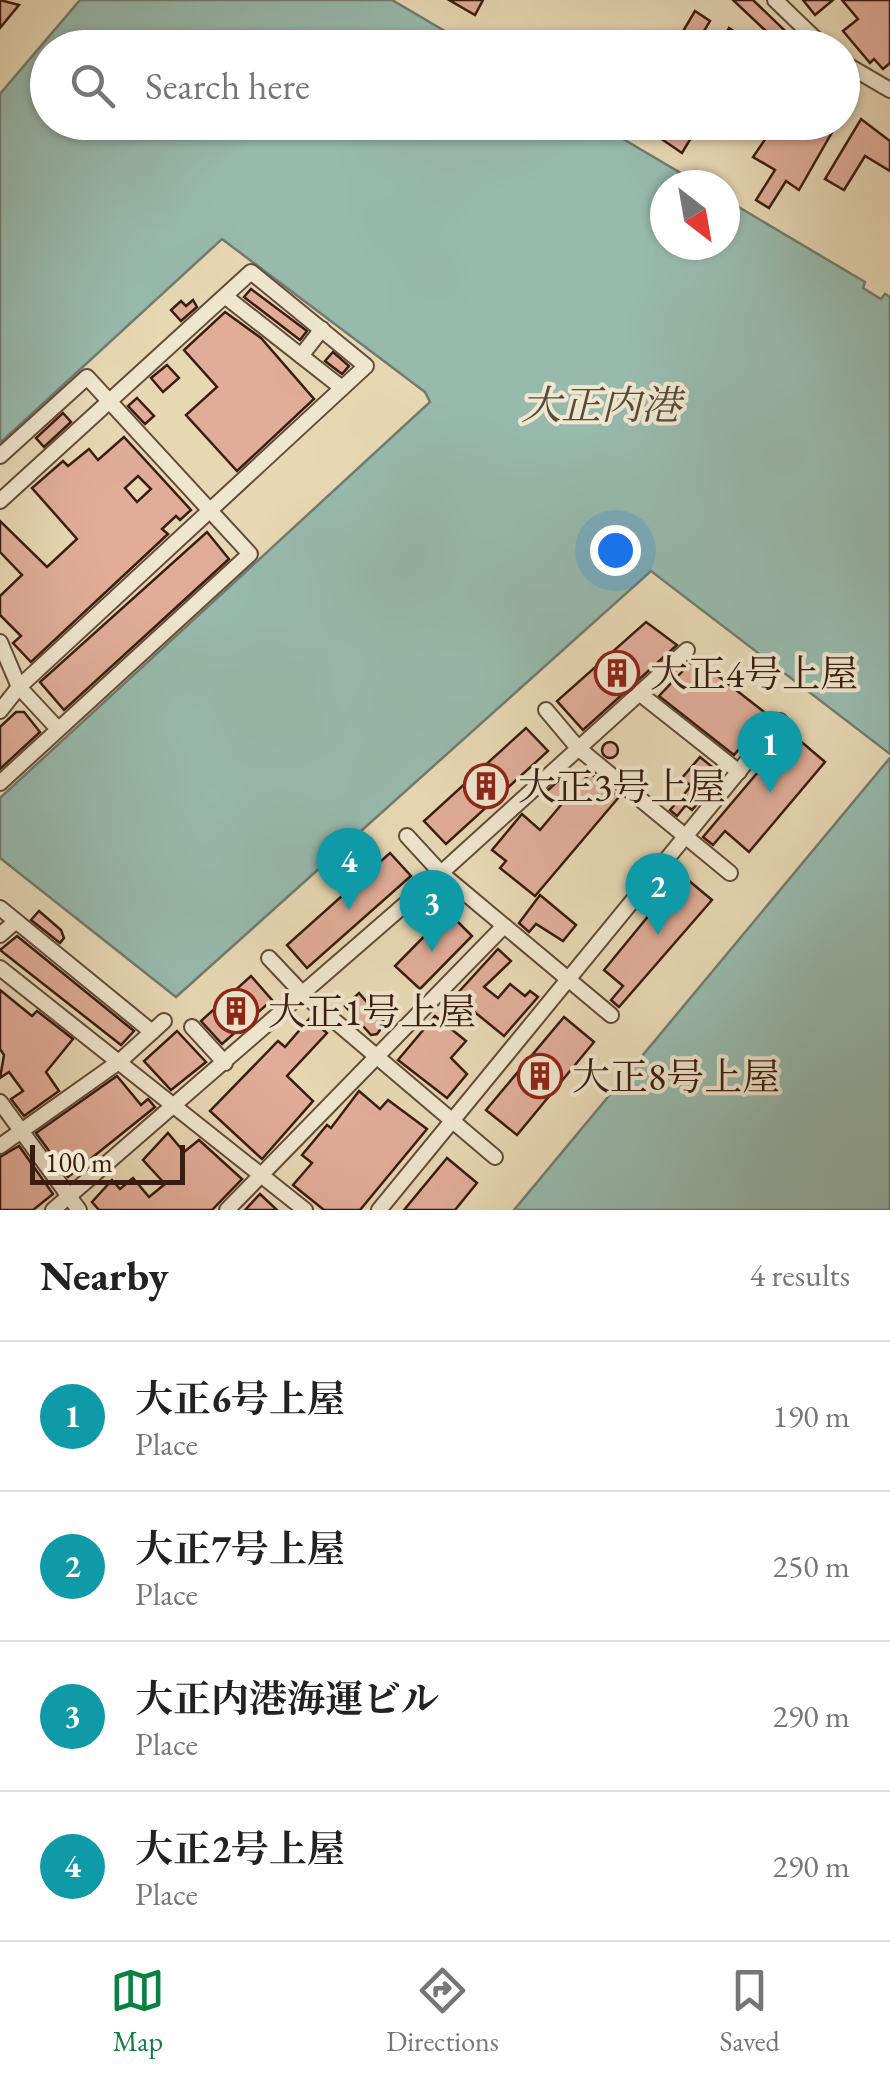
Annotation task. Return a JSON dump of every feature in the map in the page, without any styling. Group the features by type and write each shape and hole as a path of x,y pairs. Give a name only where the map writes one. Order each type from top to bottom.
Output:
{"street":[{"path":"776,0 807,30"},
{"path":"860,72 890,90"},
{"path":"0,501 251,272 366,366 19,687 0,711"},
{"path":"226,297 342,388"},
{"path":"301,356 322,329"},
{"path":"0,456 87,377 250,554 0,783"},
{"path":"0,642 19,687 58,729"},
{"path":"53,1210 225,1064 687,650"},
{"path":"639,693 739,772"},
{"path":"546,710 578,748 730,873"},
{"path":"379,1210 780,721"},
{"path":"407,836 441,873 611,1014"},
{"path":"0,908 158,1026 120,1061 0,1146"},
{"path":"0,935 16,921"},
{"path":"227,1210 504,926"},
{"path":"269,958 302,994 495,1157"},
{"path":"0,968 306,1210"},
{"path":"192,1028 225,1064"},
{"path":"0,1102 79,1210"}],"water":[{"name":"大正内港","path":"80,0 392,0 443,30 54,30"},
{"name":"大正内港","path":"30,59 30,140 625,140 676,170 650,170 650,260 740,260 740,208 865,282 863,288 881,299 885,294 890,297 890,754 651,571 176,997 0,858 0,798 430,402 425,392 222,239 0,443 0,94"},
{"path":"889,759 890,1210 514,1210"}],"building":[{"path":"0,0 19,5 0,28"},
{"path":"449,0 483,0 475,15"},
{"path":"733,0 753,0 784,30 765,30"},
{"path":"803,0 833,0 815,15"},
{"path":"842,0 890,0 890,63 883,69 874,59 870,63 860,51 860,30 844,30 858,19"},
{"path":"695,11 710,21 705,30 684,30"},
{"path":"860,121 890,141 890,171 865,156 844,190 825,179 848,140 860,140"},
{"path":"663,140 690,140 682,153"},
{"path":"765,140 828,140 799,190 786,181 769,208 756,200 775,170 753,157"},
{"path":"251,289 307,331 300,340 244,297"},
{"path":"193,300 197,307 181,321 171,310 181,301 186,306"},
{"path":"225,312 261,338 314,399 237,471 186,415 217,387 184,350"},
{"path":"333,352 349,366 342,374 325,361"},
{"path":"167,365 179,378 163,392 151,378"},
{"path":"137,398 154,416 145,424 128,406"},
{"path":"63,413 71,422 44,447 36,438"},
{"path":"124,437 191,510 180,520 176,516 162,529 168,534 31,662 13,643 21,636 0,615 0,596 22,575 0,552 0,521 47,567 77,539 32,488 63,461 68,466 89,449 98,460","holes":["138,476 151,489 137,502 125,488"]},
{"path":"207,532 229,559 64,710 40,682"},
{"name":"大正4号上屋","path":"646,622 677,645 583,730 557,701"},
{"path":"695,658 768,715 734,755 659,696"},
{"path":"16,712 24,712 40,732 0,769 0,727"},
{"name":"大正3号上屋","path":"526,728 548,751 446,844 424,821"},
{"path":"791,733 825,762 749,852 725,831 713,845 703,837"},
{"path":"610,742 618,750 610,758 602,750"},
{"path":"700,757 722,775 692,810 686,805 677,816 670,810 691,786 682,778"},
{"path":"590,773 619,797 535,896 500,868 506,861 492,850 522,814 540,830 561,805 546,792 561,778 575,791"},
{"path":"390,853 411,876 307,968 287,945"},
{"path":"682,875 712,900 619,1007 611,1000 623,986 604,970"},
{"path":"540,895 576,925 563,941 536,924 529,932 519,923"},
{"path":"39,911 61,930 64,938 60,943 31,920"},
{"path":"448,912 472,936 420,989 395,966"},
{"path":"17,936 134,1031 121,1045 0,950"},
{"path":"498,949 511,961 484,987 498,998 510,984 525,996 530,991 538,997 504,1036 455,996"},
{"name":"大正1号上屋","path":"251,976 272,1000 222,1044 201,1021"},
{"path":"0,990 32,1016 37,1011 73,1039 46,1072 59,1091 24,1116 11,1099 23,1091 9,1072 0,1078 4,1055 0,1049"},
{"path":"359,993 385,1023 377,1034 371,1035 345,1006"},
{"path":"435,1016 466,1041 451,1058 467,1074 447,1098 398,1060"},
{"name":"大正8号上屋","path":"564,1017 594,1042 517,1135 486,1110"},
{"path":"310,1018 327,1033 287,1076 313,1101 262,1159 210,1111 278,1041 285,1047"},
{"path":"177,1031 206,1062 171,1090 144,1061"},
{"path":"117,1076 141,1105 148,1099 155,1107 68,1177 36,1133"},
{"path":"359,1091 380,1109 388,1100 427,1129 360,1210 324,1210 293,1185 312,1163 302,1155 327,1125 331,1128"},
{"path":"168,1133 184,1152 199,1140 242,1179 212,1210 99,1210 92,1202 112,1180 120,1189 133,1178 149,1197 165,1184 143,1160"},
{"path":"19,1146 53,1194 33,1210 0,1210 0,1157"},
{"path":"447,1158 477,1183 455,1210 404,1210"},
{"path":"260,1194 277,1210 245,1210"}],"place":[{"name":"大正4号上屋","path":"617,673"},
{"name":"大正3号上屋","path":"486,786"},
{"name":"大正6号上屋","path":"770,793"},
{"name":"大正2号上屋","path":"349,910"},
{"name":"大正7号上屋","path":"658,935"},
{"name":"大正内港海運ビル","path":"432,952"},
{"name":"大正1号上屋","path":"236,1011"},
{"name":"大正8号上屋","path":"540,1076"}]}
